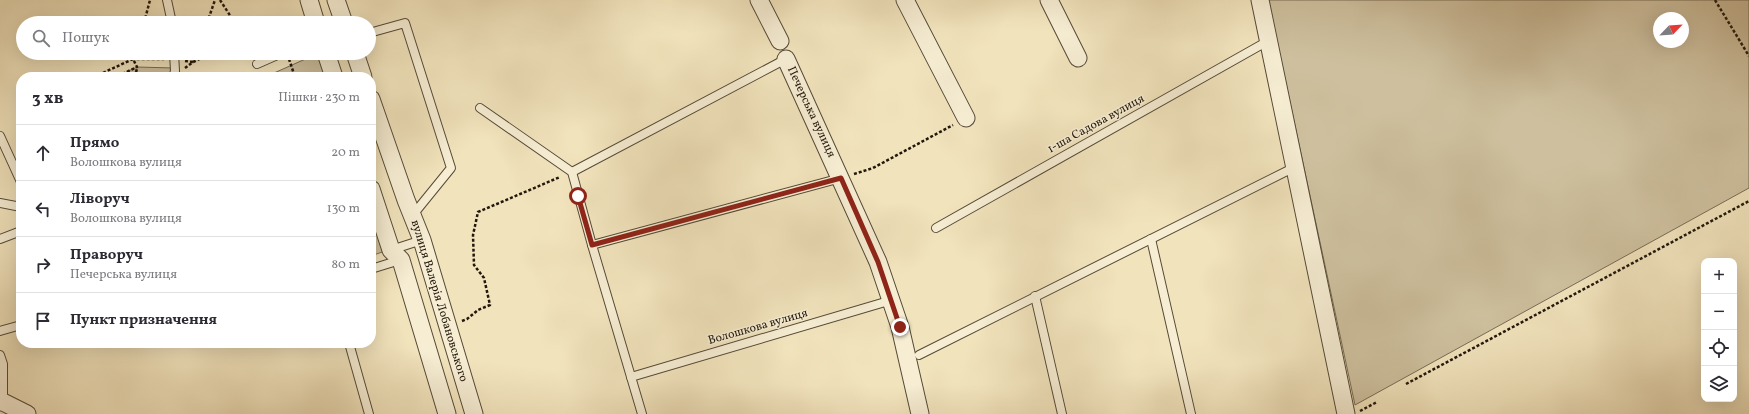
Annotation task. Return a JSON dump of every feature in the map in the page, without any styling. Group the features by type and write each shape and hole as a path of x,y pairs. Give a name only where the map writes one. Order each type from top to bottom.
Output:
{"street":[{"path":"309,0 314,16"},
{"path":"336,0 342,16"},
{"path":"759,0 780,41"},
{"path":"905,0 966,118"},
{"path":"1049,0 1078,58"},
{"path":"1260,0 1346,414"},
{"name":"Печерська вулиця","path":"786,59 878,262 892,300 902,334 920,414"},
{"path":"328,60 332,72"},
{"path":"357,60 361,72"},
{"name":"вулиця Валерія Лобановського","path":"376,113 412,216 422,240 474,414"},
{"name":"вулиця Валерія Лобановського","path":"376,202 396,255 447,414"},
{"path":"2,402 27,414"}],"lane":[{"path":"167,0 170,16"},
{"path":"376,31 405,23 451,168 412,216"},
{"name":"1-ша Садова вулиця","path":"936,228 1268,41"},
{"path":"572,172 786,59"},
{"path":"174,60 175,72"},
{"path":"257,64 266,60"},
{"path":"480,108 572,172 642,414"},
{"path":"0,136 16,171"},
{"path":"919,355 1295,167"},
{"path":"592,245 841,178"},
{"path":"0,204 16,206"},
{"path":"0,239 16,233"},
{"path":"1151,239 1191,414"},
{"path":"376,266 422,240"},
{"path":"1035,296 1062,414"},
{"name":"Волошкова вулиця","path":"631,377 892,300"},
{"path":"0,331 16,326"},
{"path":"350,348 369,414"},
{"path":"0,355 3,364 2,402"}],"path":[{"path":"146,16 150,0"},
{"path":"210,16 216,0"},
{"path":"220,0 230,16"},
{"path":"1715,0 1749,56"},
{"path":"105,72 131,60"},
{"path":"134,60 137,67 136,72"},
{"path":"182,71 197,60"},
{"path":"289,60 293,72"},
{"path":"126,72 137,67"},
{"path":"841,178 874,168 966,118"},
{"path":"462,320 467,319 478,310 490,305 484,278 474,266 473,235 478,212 572,172"},
{"path":"1406,384 1749,201"},
{"path":"1355,414 1377,402"}],"shaded area":[{"path":"1268,0 1749,0 1749,188 1355,405"},
{"path":"303,60 322,60 326,72 276,72"},
{"path":"137,67 174,68 174,72 126,72"},
{"path":"376,223 385,251 376,254"}],"route":[{"path":"578,196 592,245 841,178 878,262 900,327"}]}
